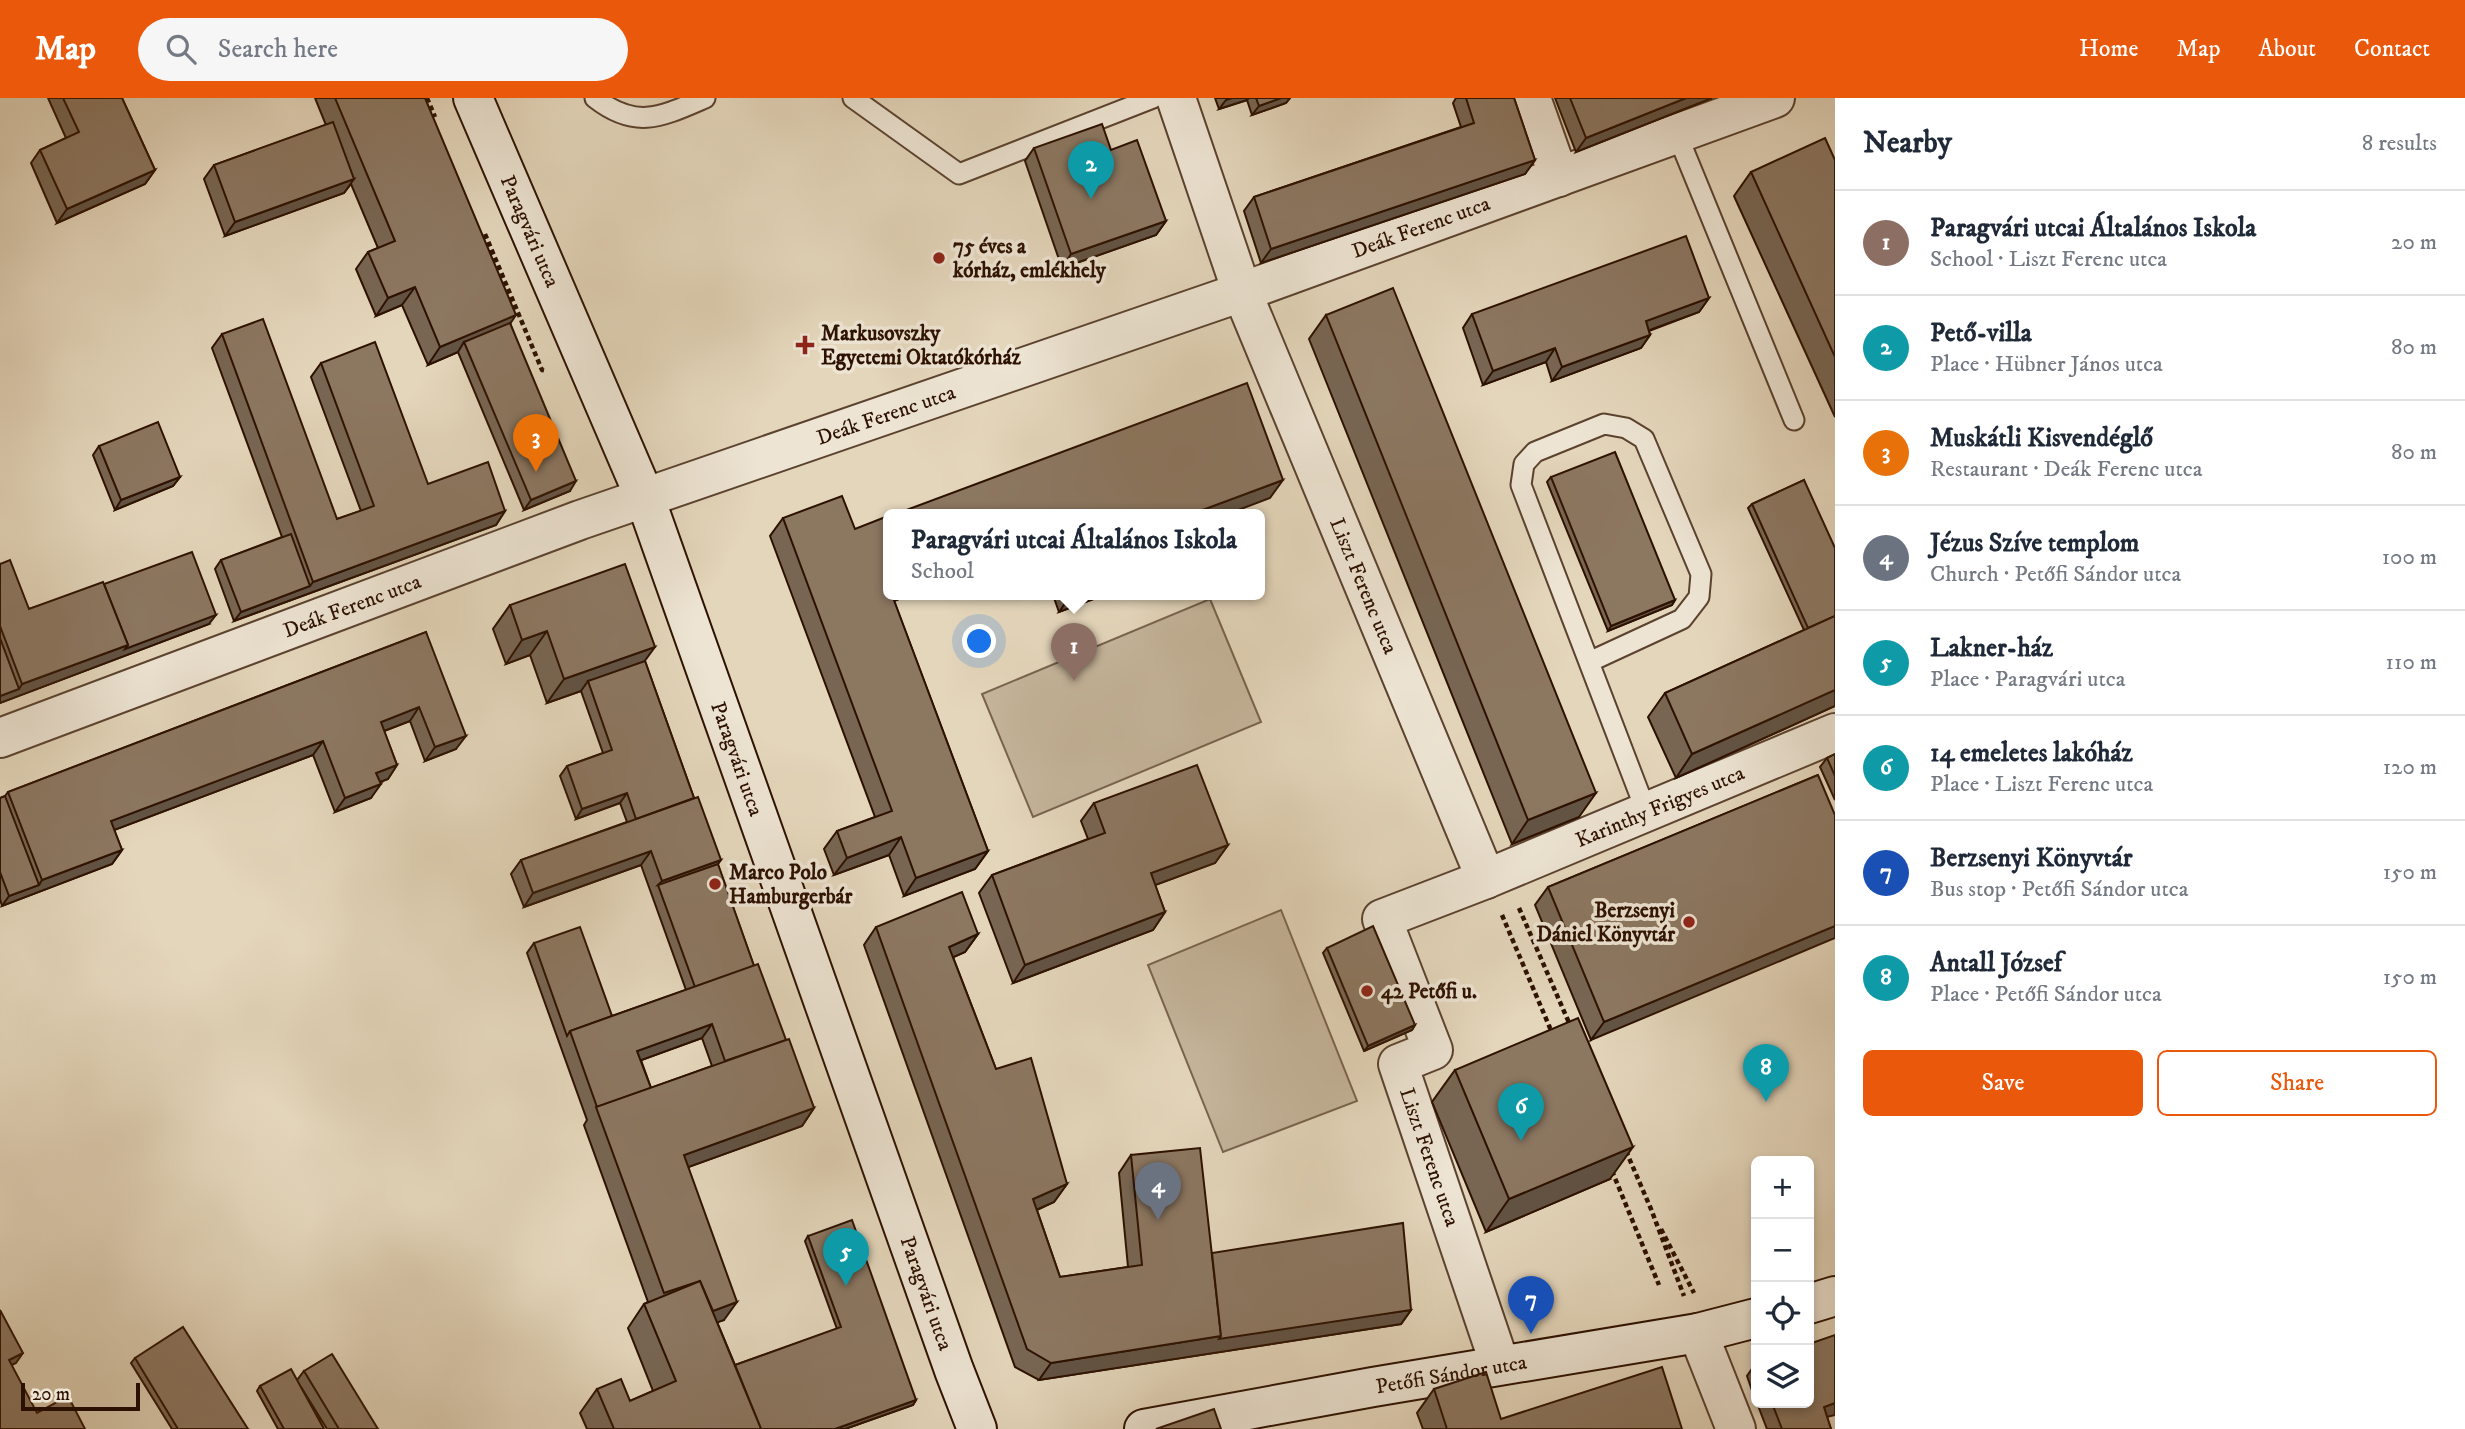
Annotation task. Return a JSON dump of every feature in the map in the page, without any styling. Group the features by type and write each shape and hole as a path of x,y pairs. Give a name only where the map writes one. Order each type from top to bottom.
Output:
{"street":[{"name":"Paragvári utca","path":"473,98 645,498 954,1370 978,1429"},
{"name":"Liszt Ferenc utca","path":"1176,98 1242,292 1494,874 1382,919 1433,1050 1398,1064 1500,1365"},
{"path":"1531,98 1559,177"},
{"name":"Deák Ferenc utca","path":"0,738 580,520 1242,292 1775,98"},
{"name":"Karinthy Frigyes utca","path":"1494,874 1835,733"},
{"path":"1814,1302 1835,1296"},
{"name":"Petőfi Sándor utca","path":"1143,1429 1500,1365 1698,1333 1751,1319"},
{"path":"1698,1333 1736,1429"}],"lane":[{"path":"595,98 612,111 638,119 667,115 705,98"},
{"path":"853,98 960,174 1153,98"},
{"path":"1677,134 1794,420"},
{"path":"1589,662 1682,619 1699,597 1701,574 1644,439 1626,428 1604,424 1535,452 1524,464 1521,485 1646,811"}],"path":[{"path":"1494,874 1573,1031"},
{"path":"1494,874 1550,1028 1558,1035"},
{"path":"1620,1139 1682,1289"},
{"path":"1610,1165 1659,1285"},
{"path":"1651,1209 1691,1287"}],"shaded area":[{"path":"1210,600 1261,722 1033,817 982,694"},
{"path":"1281,910 1357,1101 1223,1152 1148,965"}],"building":[{"path":"63,98 122,98 155,170 67,209 40,150 79,132"},
{"path":"335,98 425,98 516,315 440,347 415,287 388,298 368,252 395,241"},
{"path":"1256,98 1281,98 1259,106"},
{"path":"1466,98 1514,98 1535,160 1271,249 1254,197 1474,123"},
{"path":"1570,98 1686,98 1586,138"},
{"path":"333,122 354,179 235,222 214,165"},
{"path":"1102,124 1111,150 1137,140 1166,221 1071,254 1034,148"},
{"path":"1825,138 1835,160 1835,357 1751,172"},
{"path":"1686,236 1709,298 1646,321 1650,335 1562,367 1555,348 1493,371 1472,314"},
{"path":"1393,288 1596,793 1528,820 1326,315"},
{"path":"263,319 337,519 374,506 321,363 375,342 428,484 488,462 505,511 313,582 222,334"},
{"path":"510,323 576,481 531,500 464,342"},
{"path":"1247,383 1283,480 1205,509 909,509"},
{"path":"158,422 180,477 121,500 99,446"},
{"path":"1615,452 1675,600 1611,626 1551,477"},
{"path":"1804,480 1835,548 1835,616 1808,628 1752,504"},
{"path":"842,496 855,529 883,518 883,600 894,600 988,851 916,878 901,837 847,858 837,831 892,811 783,518"},
{"path":"291,534 310,586 241,612 221,560"},
{"path":"192,552 216,615 125,649 128,645 104,584"},
{"path":"10,560 29,609 103,582 128,645 22,684 0,626 0,564"},
{"path":"625,564 655,647 564,679 547,631 522,640 510,605"},
{"path":"1835,616 1835,690 1692,754 1665,693"},
{"path":"426,632 466,736 435,747 419,707 381,722 397,765 376,773 381,784 345,798 323,741 111,821 122,850 42,880 8,792"},
{"path":"0,638 19,689 0,696"},
{"path":"645,661 694,798 636,819 627,793 582,809 567,766 612,750 588,681"},
{"path":"1835,754 1835,776 1827,758"},
{"path":"1197,765 1228,845 1151,873 1165,912 1025,965 992,875 1105,833 1094,803"},
{"name":"Berzsenyi Dániel Könyvtár","path":"1818,775 1835,815 1835,926 1604,1022 1548,887"},
{"path":"5,796 39,885 9,896 0,872 0,798"},
{"path":"698,797 721,860 662,881 651,851 533,893 521,860"},
{"path":"718,864 754,966 695,987 658,885"},
{"path":"962,892 978,934 949,947 996,1069 1031,1058 1067,1184 1033,1199 1060,1277 1142,1265 1131,1155 1200,1148 1221,1336 1051,1363 1027,1349 876,927"},
{"name":"42 Petőfi u.","path":"1373,926 1415,1025 1368,1046 1327,948"},
{"path":"580,927 612,1016 570,1031 567,1036 534,943"},
{"path":"758,964 786,1040 725,1061 712,1024 637,1051 651,1088 597,1107 570,1031"},
{"path":"1578,1018 1633,1147 1509,1199 1455,1070"},
{"path":"789,1039 814,1108 684,1155 737,1302 713,1311 700,1281 664,1293 596,1107"},
{"path":"852,1220 916,1400 835,1429 761,1429 735,1365 841,1327 808,1236"},
{"path":"1403,1223 1411,1310 1219,1339 1221,1336 1212,1253"},
{"path":"700,1281 761,1429 614,1429 597,1389 621,1379 630,1401 676,1381 644,1304"},
{"path":"0,1310 23,1353 9,1360 37,1413 68,1396 85,1429 0,1429"},
{"path":"183,1327 248,1429 178,1429 135,1358"},
{"path":"1835,1335 1835,1403 1824,1407 1831,1429 1782,1429 1774,1408 1814,1408 1814,1342"},
{"path":"332,1354 378,1429 339,1429 304,1371"},
{"path":"1662,1367 1682,1429 1447,1429 1434,1389 1486,1372 1501,1419"},
{"path":"291,1369 324,1429 284,1429 260,1386"},
{"path":"1214,1409 1221,1429 1156,1429"}],"place":[{"name":"Pető-villa","path":"1091,199"},
{"name":"75 éves a kórház, emlékhely","path":"939,258"},
{"name":"Markusovszky Egyetemi Oktatókórház","path":"805,345"},
{"name":"Muskátli Kisvendéglő","path":"536,472"},
{"name":"Paragvári utcai Általános Iskola","path":"1074,681"},
{"name":"Marco Polo Hamburgerbár","path":"715,884"},
{"name":"Berzsenyi Dániel Könyvtár","path":"1689,922"},
{"name":"42 Petőfi u.","path":"1367,991"},
{"name":"Antall József","path":"1766,1102"},
{"name":"14 emeletes lakóház","path":"1521,1141"},
{"name":"Jézus Szíve templom","path":"1158,1220"},
{"name":"Lakner-ház","path":"846,1286"},
{"name":"Berzsenyi Könyvtár","path":"1531,1334"}]}
